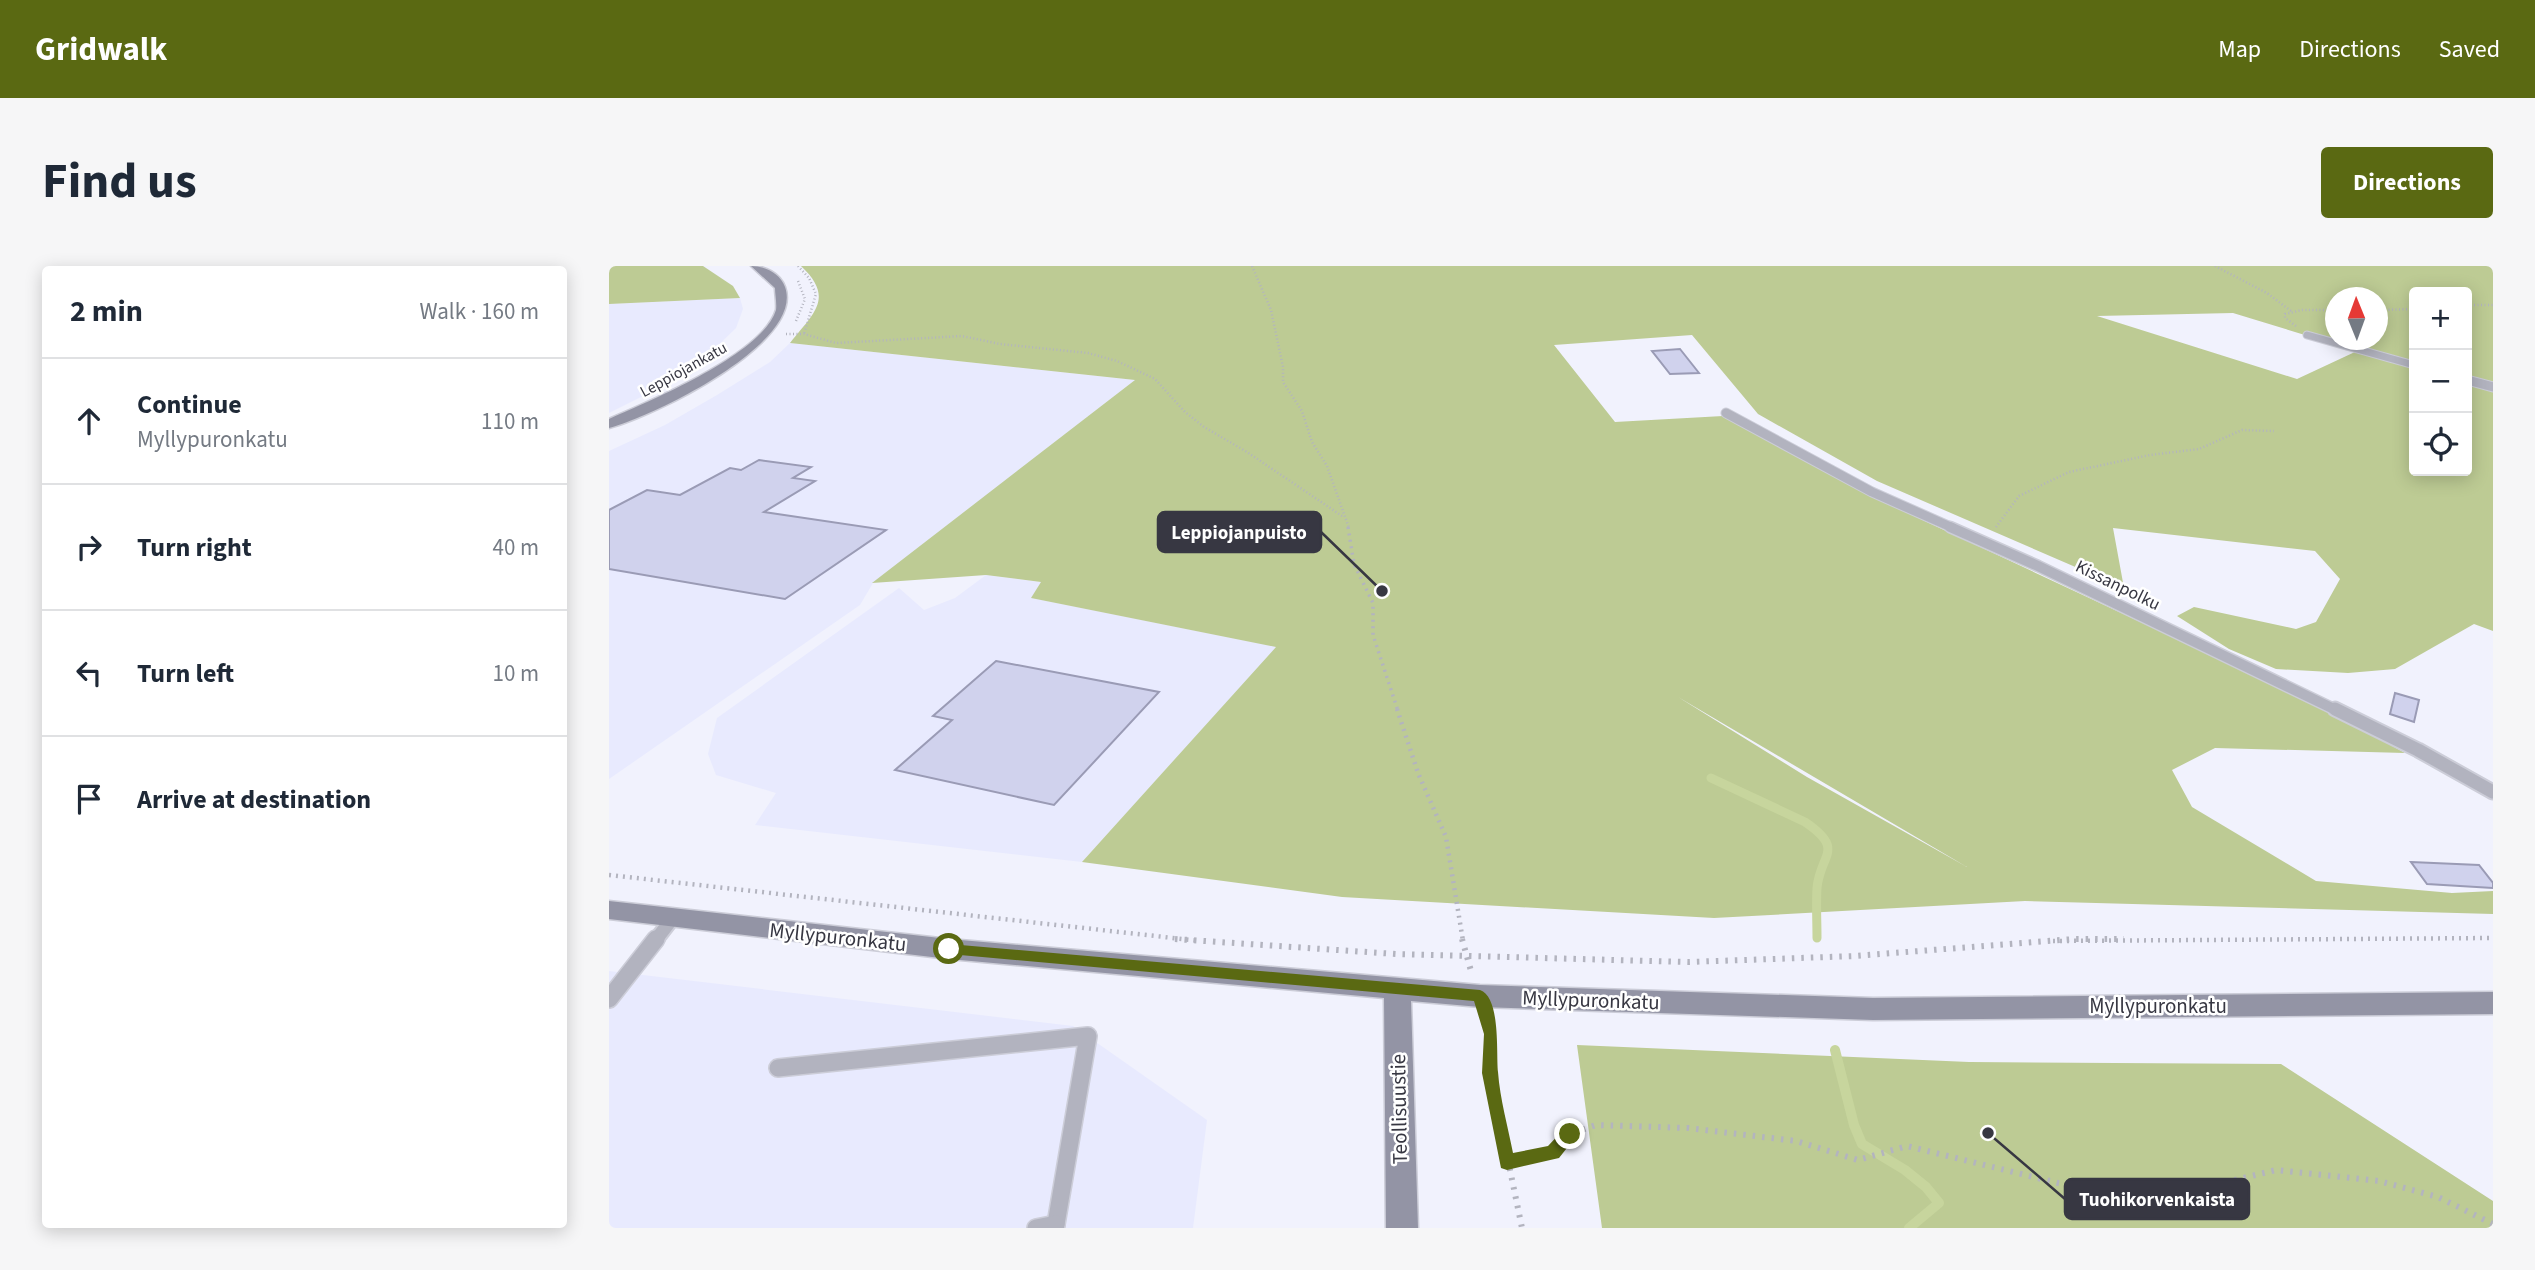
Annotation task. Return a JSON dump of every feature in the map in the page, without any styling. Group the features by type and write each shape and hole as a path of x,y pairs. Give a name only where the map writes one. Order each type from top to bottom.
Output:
{"main road":[{"name":"Leppiojankatu","path":"609,424 700,381 727,365 767,333 781,314 783,299 780,287 772,277 756,266"},
{"name":"Myllypuronkatu","path":"609,910 949,949 1397,991 1480,996 1874,1009 2493,1003"},
{"name":"Teollisuustie","path":"1397,991 1402,1228"}],"lane":[{"path":"2307,335 2409,364"},
{"path":"2472,381 2493,387"},
{"name":"Kissanpolku","path":"1726,413 1872,492 1986,542 2406,744 2493,792"},
{"path":"609,999 672,919"},
{"path":"778,1068 1088,1036 1055,1226 1036,1228"}],"path":[{"path":"798,266 813,280 817,300 804,324 804,334 837,343 962,336 1000,344 1088,353 1117,361 1155,379 1185,412 1204,427 1247,452 1343,517"},
{"path":"1252,266 1271,310 1283,366 1283,382 1302,411 1312,442 1327,466 1349,529 1354,564 1373,603 1373,635 1387,679 1418,773 1446,837 1465,956 1491,1034 1490,1073 1522,1228"},
{"path":"2215,266 2267,293 2291,311"},
{"path":"2472,306 2493,305"},
{"path":"2388,310 2409,309"},
{"path":"2307,335 2285,318 2284,314 2291,311 2325,310"},
{"path":"1986,542 2019,496 2069,472 2150,455 2199,449 2242,430 2274,431"},
{"path":"609,875 1176,939 1396,954 1689,962 1856,956 2074,939 2493,938"},
{"path":"1507,1162 1553,1152 1570,1134 1596,1125 1688,1128 1796,1141 1858,1160 1907,1146 2058,1183 2133,1196 2198,1189 2276,1170 2379,1181 2438,1197 2493,1224"}],"shaded area":[{"path":"740,298 743,309 736,328 699,364 665,385 609,413 609,304"},
{"path":"790,343 1135,380 873,583 860,605 609,779 609,451 665,425 717,395 770,362"},
{"path":"986,575 1042,582 1032,598 1277,647 1082,862 755,825 776,793 716,775 708,754 717,718 899,588 924,610 955,598"},
{"path":"609,971 1073,1026 1207,1120 1193,1228 609,1228"}],"green space":[{"path":"609,266 703,266 733,286 740,298 609,304"},
{"path":"801,266 2493,266 2493,631 2474,624 2395,669 2348,673 2276,669 2229,649 2177,616 2194,607 2296,629 2316,622 2340,579 2315,551 2113,528 2124,588 1877,481 1758,414 1692,335 1554,345 1615,422 1723,416 1914,516 2237,667 2405,753 2215,748 2172,770 2192,807 2316,881 2452,893 2493,891 2493,914 2025,901 1714,918 1342,897 1082,862 1276,647 1031,598 1041,582 986,575 872,583 1135,380 790,343 813,314 819,297 817,287","holes":["2325,287 2388,287 2388,350 2354,350 2357,351 2297,379 2097,316 2233,313 2325,341","1678,697 1967,867 1807,777"]},
{"path":"1577,1045 1969,1062 2281,1064 2493,1201 2493,1228 1602,1228"}],"building":[{"path":"1680,349 1699,373 1670,374 1652,351"},
{"path":"759,460 811,467 793,478 815,481 764,512 886,530 785,599 609,569 609,510 647,490 680,495 730,468 741,470"},
{"path":"996,661 1159,692 1054,805 895,770 952,720 933,716"},
{"path":"2395,693 2419,700 2414,722 2390,714"},
{"path":"2411,862 2479,865 2493,883 2493,888 2427,884"}],"waterway":[{"path":"1711,778 1805,822 1825,839 1827,853 1817,888 1817,938"},
{"path":"1835,1050 1854,1125 1862,1144 1905,1170 1926,1187 1939,1203 1909,1228"}],"place":[{"name":"Leppiojanpuisto","path":"1382,591"},
{"name":"Tuohikorvenkaista","path":"1988,1133"}],"route":[{"path":"949,949 1397,991 1480,996 1491,1034 1490,1073 1507,1162 1553,1152 1570,1134"}]}
